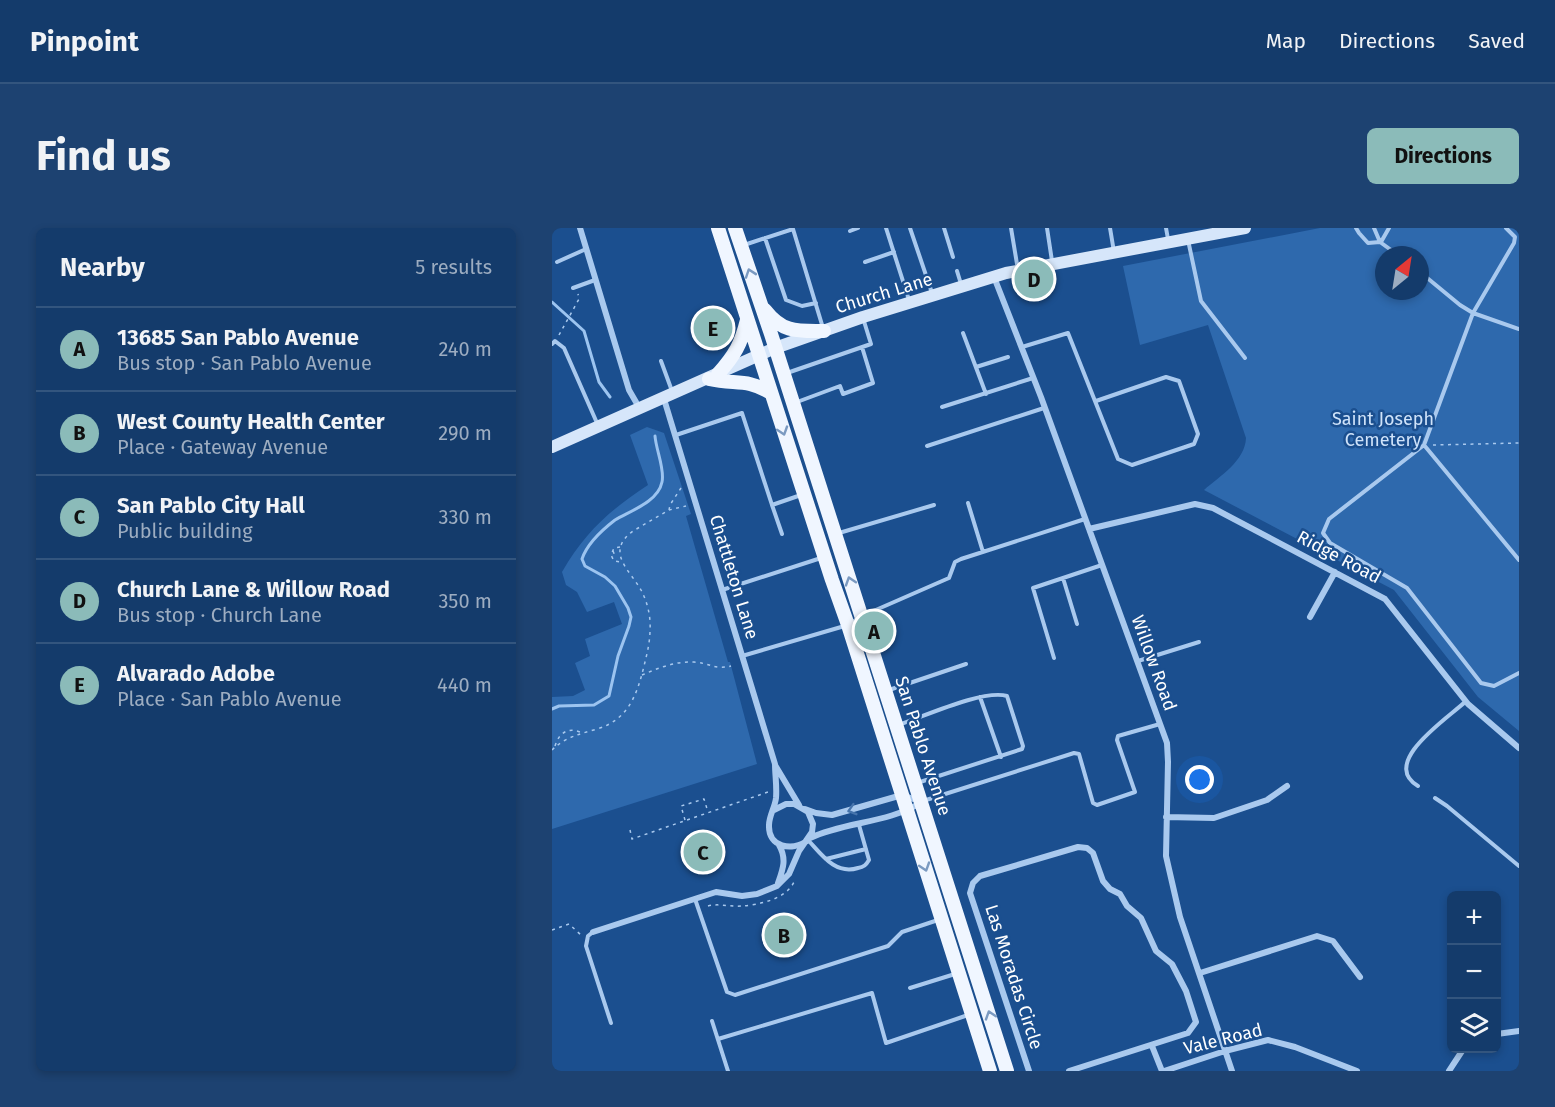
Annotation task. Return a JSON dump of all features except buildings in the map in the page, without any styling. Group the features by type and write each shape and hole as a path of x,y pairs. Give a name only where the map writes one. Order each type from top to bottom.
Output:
{"main road":[{"name":"San Pablo Avenue","path":"718,228 848,625 990,1071"},
{"path":"724,228 729,238 741,247"},
{"name":"San Pablo Avenue","path":"735,228 776,348 1007,1071"},
{"path":"762,307 774,322 786,328 800,331 824,331"},
{"path":"747,320 741,344 734,357 714,376 728,383 740,381 751,383 771,393"},
{"path":"804,495 811,496 828,538 833,543 837,540"}],"street":[{"path":"580,228 629,390 640,409"},
{"name":"Church Lane","path":"552,447 669,397 759,355 863,317 1019,270 1188,239 1211,231 1245,228"},
{"name":"Willow Road","path":"994,276 1034,378 1167,742 1166,856 1180,917 1232,1071"},
{"name":"Chattleton Lane","path":"669,397 676,435 775,764 801,807"},
{"name":"Ridge Road","path":"1089,529 1195,504 1213,508 1385,599 1466,701 1519,748"},
{"path":"1310,617 1335,572"},
{"name":"Chattleton Lane","path":"774,810 775,764"},
{"path":"1166,818 1214,818 1267,800 1287,786"},
{"path":"777,886 784,865 784,857 770,832 770,818 774,810 786,804 832,815 902,795 922,802"},
{"path":"777,843 792,848 798,847 829,829 859,825 907,812 922,802"},
{"path":"593,932 694,897 716,892 742,896 757,894 777,886 789,874 799,852 813,832 811,818 801,807"},
{"name":"Las Moradas Circle","path":"1029,1071 970,893 973,883 980,876 1078,847 1087,848 1093,853 1103,881 1110,889 1120,894 1127,906 1141,918 1156,951 1172,964 1186,991 1196,1022 1188,1033 1069,1071"},
{"path":"1200,973 1317,936 1333,941 1360,977"},
{"path":"1501,1033 1519,1031"},
{"name":"Vale Road","path":"1163,1071 1268,1040 1296,1047 1357,1071"},
{"path":"1152,1046 1163,1071"},
{"path":"1449,1071 1461,1053"}],"lane":[{"path":"850,231 858,228"},
{"path":"886,228 910,304"},
{"path":"910,228 933,297"},
{"path":"944,228 953,257"},
{"path":"1011,228 1019,270"},
{"path":"1047,228 1052,264"},
{"path":"1110,228 1114,253"},
{"path":"1166,228 1168,243"},
{"path":"1356,228 1368,243 1380,242"},
{"path":"1374,228 1380,242 1386,246"},
{"path":"1380,242 1389,228"},
{"path":"1506,228 1515,237 1515,243 1473,312 1424,445 1329,519 1323,533 1330,543 1407,588 1480,683 1494,686 1519,673"},
{"path":"741,247 793,229 824,331"},
{"path":"765,238 786,300 802,306 816,303"},
{"path":"1188,239 1201,301 1245,358"},
{"path":"557,262 587,249"},
{"path":"865,262 894,252"},
{"path":"957,271 962,287"},
{"path":"573,288 596,279"},
{"path":"1429,279 1460,305 1519,329"},
{"path":"784,374 871,344 863,317"},
{"path":"963,333 986,394"},
{"path":"1022,347 1068,333 1118,459 1132,465 1194,444 1198,434 1179,381 1166,377 1096,401"},
{"path":"554,342 564,348 572,362 599,427"},
{"path":"793,403 840,386 843,394 873,383 862,347"},
{"path":"976,367 1008,357"},
{"path":"661,361 669,397"},
{"path":"942,407 1034,378"},
{"path":"927,446 1044,408"},
{"path":"676,435 742,413 782,534"},
{"path":"1424,445 1519,560"},
{"path":"772,505 804,495"},
{"path":"968,503 983,552"},
{"path":"837,540 934,505"},
{"path":"742,656 848,625 862,616 949,578 955,562 1085,519"},
{"path":"722,590 824,557"},
{"path":"1054,658 1033,588 1102,565"},
{"path":"1063,578 1077,624"},
{"path":"1138,661 1199,642"},
{"path":"885,691 966,664"},
{"path":"879,725 897,726 980,697 1007,696 1023,746 1022,750 916,784"},
{"path":"980,697 1001,757"},
{"path":"1418,786 1410,781 1406,774 1407,762 1421,740 1466,701"},
{"path":"922,802 1074,753 1079,754 1093,803 1097,805 1135,792 1116,740 1118,736 1161,724"},
{"path":"1435,798 1519,866"},
{"path":"808,840 826,859 841,870 856,869 869,860 859,825"},
{"path":"826,859 866,849"},
{"path":"694,897 727,992 735,995 888,946 902,932 941,919"},
{"path":"593,932 587,939 586,946 611,1023"},
{"path":"910,988 958,973"},
{"path":"718,1039 872,993 885,1042 972,1014"},
{"path":"712,1021 728,1071"}],"path":[{"path":"554,342 579,298 577,292"},
{"path":"1424,445 1519,443"},
{"path":"669,510 681,488"},
{"path":"552,750 567,738 581,732 598,729 621,717 635,698 649,640 650,618 642,592 622,562 620,547 628,535 669,510 686,506"},
{"path":"612,550 620,547"},
{"path":"612,550 615,556"},
{"path":"612,550 611,555 614,561 622,562"},
{"path":"642,676 667,666 690,662 715,668 731,666"},
{"path":"555,747 566,731 572,729 581,732"},
{"path":"630,830 632,839 769,792"},
{"path":"686,820 681,807 704,799 709,813"},
{"path":"552,930 569,924 587,939"}],"green space":[{"name":"Saint Joseph Cemetery","path":"1320,228 1519,228 1519,731 1478,697 1394,590 1204,490 1236,461 1245,446 1246,438 1208,325 1140,345 1123,266"},
{"path":"647,427 664,433 691,514 686,516 728,662 730,662 757,764 552,829 552,697 573,696 585,690 575,663 590,656 585,639 622,624 614,602 587,612 577,592 566,585 562,572 589,533 648,485 630,435"}],"waterway":[{"path":"552,302 584,331 599,382 610,397"},
{"path":"552,709 559,706 594,705 609,696 618,656 631,617 615,586 605,577 585,566 582,559 591,543 605,528 649,500 659,489 663,477 655,436"}],"place":[{"name":"Church Lane & Willow Road","path":"1034,279"},
{"name":"Alvarado Adobe","path":"713,328"},
{"name":"13685 San Pablo Avenue","path":"874,631"},
{"name":"San Pablo City Hall","path":"703,852"},
{"name":"West County Health Center","path":"784,935"}]}
